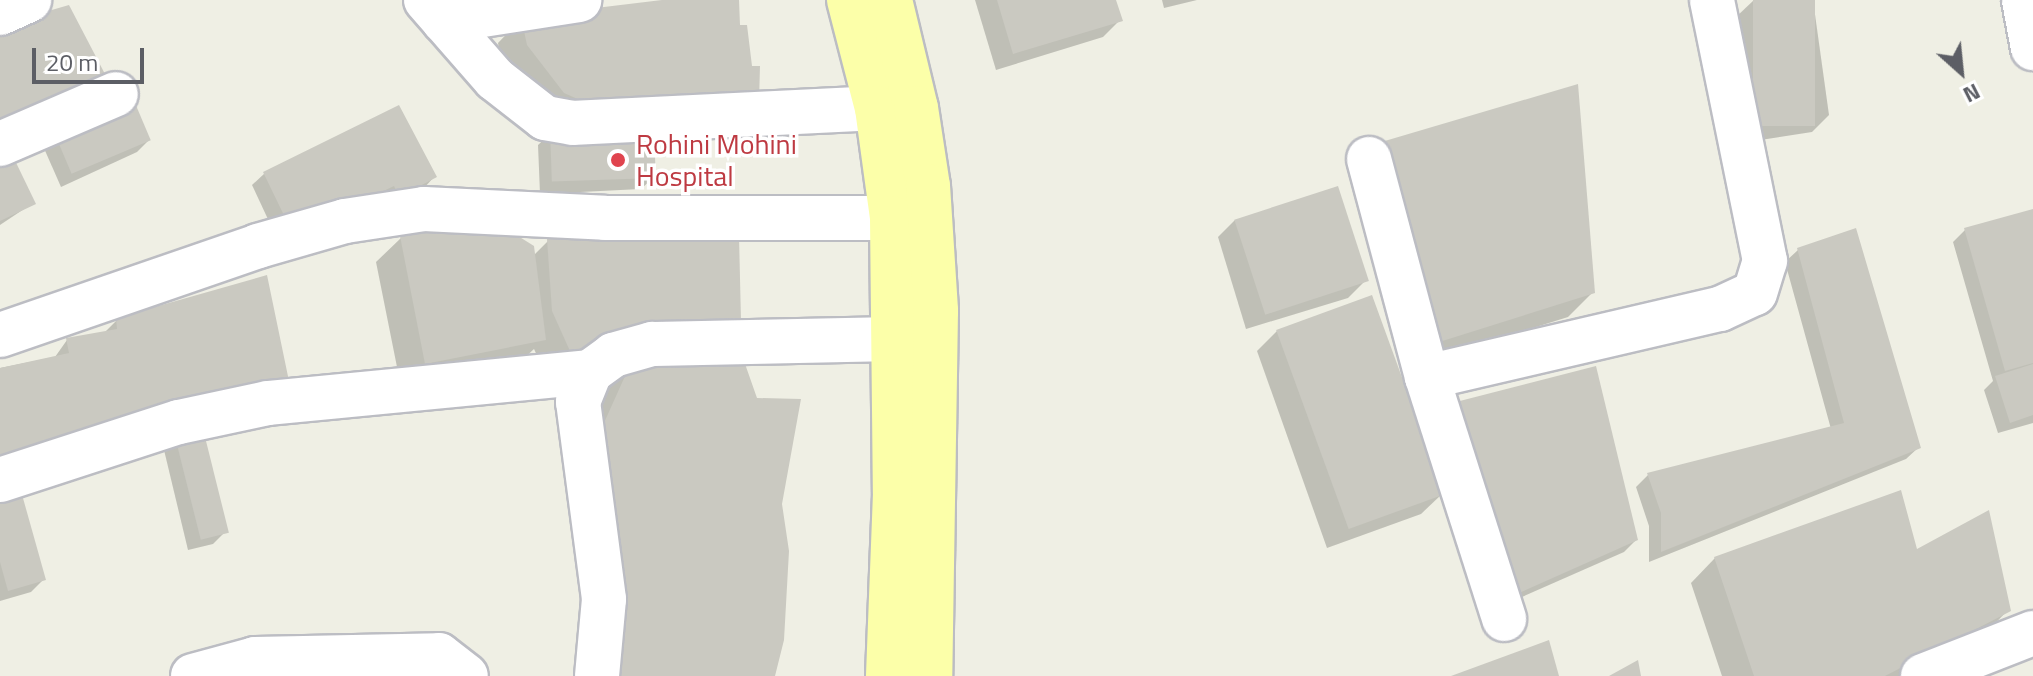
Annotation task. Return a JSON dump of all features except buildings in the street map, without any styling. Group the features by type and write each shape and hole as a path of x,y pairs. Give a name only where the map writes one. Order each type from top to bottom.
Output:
{"main road":[{"path":"849,0 877,108 892,218 896,339 888,676"},
{"path":"890,0 916,108 934,280 930,676"}],"street":[{"path":"0,13 29,0"},
{"path":"435,11 579,0"},
{"path":"1427,377 1720,309 1755,293 1765,261 1712,0"},
{"path":"2024,0 2033,48"},
{"path":"435,11 495,79 545,118 573,123 877,108"},
{"path":"0,144 116,94"},
{"path":"1369,159 1427,377 1504,619"},
{"path":"0,335 258,246 345,221 424,209 605,218 892,218"},
{"path":"0,480 179,422 268,403 590,372 613,355 652,344 896,339"},
{"path":"590,372 578,402 604,599 597,676"},
{"path":"1923,676 2033,633"},
{"path":"193,676 255,659 439,655 457,664 466,676"}],"place":[{"name":"Rohini Mohini Hospital","path":"618,160"}]}
